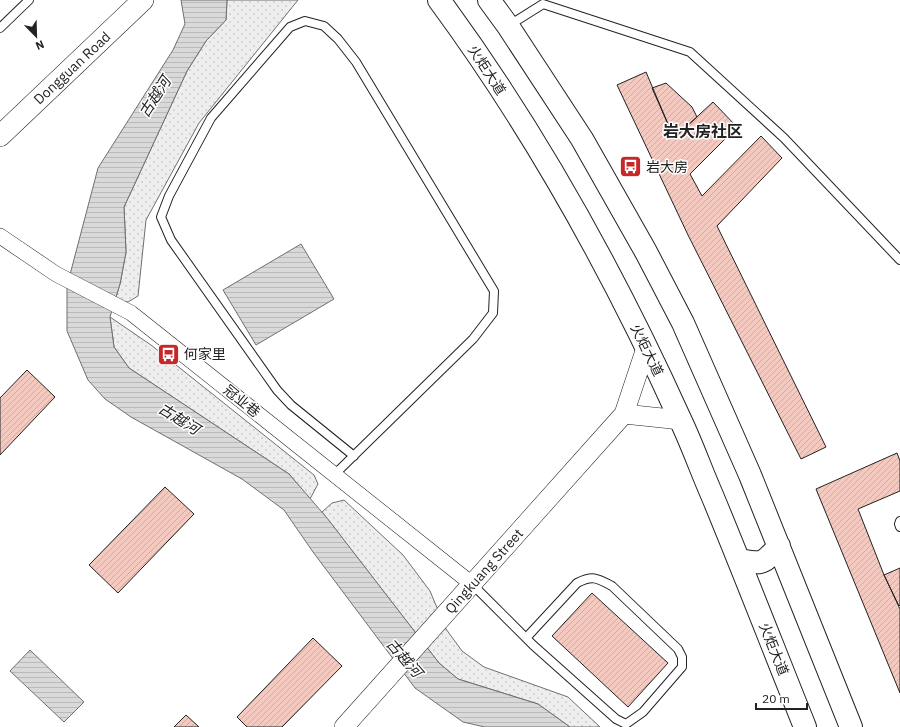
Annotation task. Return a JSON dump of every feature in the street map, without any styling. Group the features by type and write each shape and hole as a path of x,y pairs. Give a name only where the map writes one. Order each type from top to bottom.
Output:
{"main road":[{"name":"Dongguan Road","path":"0,136 143,0"},
{"name":"火炬大道","path":"439,0 475,52 547,163 620,293 681,420 739,560 805,727"},
{"path":"489,0 508,26 589,151 646,252 683,323 750,475 851,727"},
{"path":"739,560 758,563 766,559 779,546"}],"street":[{"name":"冠业巷","path":"0,236 56,274 131,313 472,584"},
{"name":"Qingkuang Street","path":"344,727 624,414 646,348"},
{"path":"624,414 681,420"}],"lane":[{"path":"0,28 29,0"},
{"path":"508,26 544,4 690,52 784,138 900,260"},
{"path":"334,475 354,456 473,339 493,313 494,291 356,62 338,39 324,26 305,21 290,27 211,118 169,196 161,217 171,240 277,390 291,405 354,456"},
{"path":"900,521 900,527"},
{"path":"472,584 526,638 616,719 626,724 643,712 682,667 682,657 678,649 612,586 599,579 588,578 577,583 526,638"}],"shaded area":[{"path":"227,0 298,0 199,123 146,220 138,296 128,302 115,300 120,284 126,252 124,207 187,71 206,41 226,20"},
{"path":"110,317 151,345 314,475 318,484 310,499 289,474 129,368 114,347"},
{"path":"344,500 403,555 430,591 446,629 462,651 484,667 568,697 600,727 570,727 538,704 458,679 439,663 322,512 332,503"}],"water":[{"name":"古越河","path":"181,0 227,0 226,20 206,41 187,71 124,207 126,252 120,284 110,317 114,347 129,368 289,474 327,518 439,663 458,679 538,704 570,727 485,727 463,722 415,688 313,552 284,510 242,479 131,417 105,399 88,380 67,331 67,286 98,168 173,50 185,24"},
{"path":"301,244 334,299 256,345 223,290"},
{"path":"30,650 84,702 64,722 10,671"}],"building":[{"path":"646,72 674,138 713,102 737,127 690,174 702,196 761,136 782,158 717,226 826,447 801,459 688,235 617,85"},
{"path":"666,83 692,107 697,117 674,138 652,88"},
{"path":"27,370 55,397 0,455 0,398"},
{"path":"897,453 900,461 900,491 858,509 884,575 900,609 900,693 816,489"},
{"path":"165,487 194,514 118,593 89,565"},
{"path":"900,568 900,605 899,606 884,575"},
{"path":"592,593 668,663 628,707 552,636"},
{"path":"313,638 342,666 282,727 247,727 237,717"},
{"path":"186,715 199,727 174,727"}],"place":[{"name":"岩大房","path":"630,167"},
{"name":"何家里","path":"168,354"}],"district":[{"name":"岩大房社区","path":"703,131"}]}
